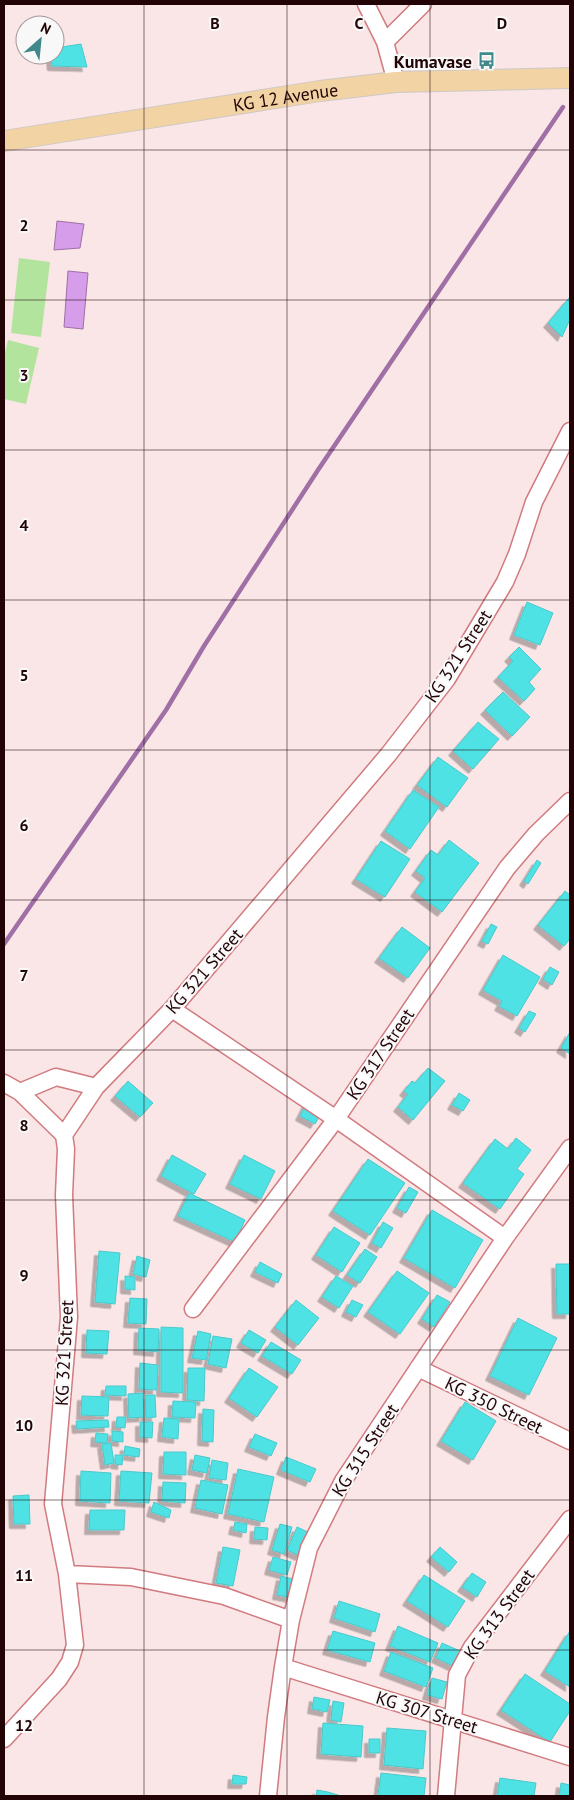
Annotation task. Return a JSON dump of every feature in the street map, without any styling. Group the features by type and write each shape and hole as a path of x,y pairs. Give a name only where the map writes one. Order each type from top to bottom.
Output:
{"main road":[{"name":"KG 12 Avenue","path":"4,141 320,91 396,82 570,78"}],"street":[{"path":"366,4 385,42 396,82"},
{"path":"385,42 423,4"},
{"name":"KG 321 Street","path":"4,1739 59,1679 70,1662 75,1645 67,1574 53,1504 69,1317 64,1195 66,1149 64,1135 96,1087 172,1009 388,755 447,679 505,582 517,554 534,502 570,431"},
{"name":"KG 317 Street","path":"193,1309 336,1119 507,868 536,834 570,801"},
{"path":"172,1009 336,1119 505,1238"},
{"path":"20,1092 56,1077 96,1087"},
{"path":"4,1083 20,1092 64,1135"},
{"name":"KG 315 Street","path":"268,1796 283,1667 291,1620 309,1548 343,1480 505,1238 570,1148"},
{"name":"KG 350 Street","path":"418,1368 570,1441"},
{"name":"KG 313 Street","path":"446,1796 457,1675 472,1647 570,1519"},
{"path":"67,1574 131,1576 224,1596 291,1620"},
{"name":"KG 307 Street","path":"283,1667 570,1757"}],"green space":[{"path":"19,258 50,262 41,337 11,333"},
{"path":"8,340 39,348 26,404 4,399 4,357"}],"shaded area":[{"path":"57,221 84,224 80,248 54,250"},
{"path":"68,271 88,273 83,329 64,327"}],"building":[{"path":"81,44 87,67 52,66 65,65 65,46"},
{"path":"569,298 570,319 562,337 548,323"},
{"path":"527,602 553,613 540,645 514,635"},
{"path":"519,647 541,669 529,682 535,689 524,701 498,677 513,661 509,657"},
{"path":"503,692 530,717 512,736 485,710"},
{"path":"478,722 499,739 473,769 453,751"},
{"path":"438,757 468,778 447,807 417,785"},
{"path":"413,790 439,807 410,849 385,831"},
{"path":"449,840 479,863 442,912 415,892 425,878 416,871 431,850 438,855"},
{"path":"381,841 410,859 385,897 356,879"},
{"path":"537,860 541,863 528,884 524,881"},
{"path":"565,891 570,895 570,939 564,946 538,925"},
{"path":"491,924 497,927 488,944 482,941"},
{"path":"402,927 430,948 408,978 379,958"},
{"path":"503,955 540,977 517,1016 499,1006 502,1001 483,990"},
{"path":"550,967 559,972 552,985 543,979"},
{"path":"529,1011 536,1014 525,1032 519,1028"},
{"path":"570,1032 570,1054 561,1048"},
{"path":"428,1068 445,1081 413,1120 398,1107 408,1094 404,1091 412,1081 415,1083"},
{"path":"128,1081 153,1103 140,1117 115,1096"},
{"path":"459,1093 470,1100 463,1111 452,1105"},
{"path":"307,1102 323,1110 315,1124 300,1116"},
{"path":"516,1138 531,1150 517,1169 524,1174 500,1209 463,1183 495,1139 508,1149"},
{"path":"172,1155 206,1174 194,1194 161,1176"},
{"path":"244,1155 275,1171 261,1199 230,1184"},
{"path":"368,1159 405,1183 370,1235 333,1211"},
{"path":"409,1187 418,1192 406,1213 397,1208"},
{"path":"189,1193 245,1220 235,1242 178,1216"},
{"path":"432,1210 483,1240 455,1288 404,1258"},
{"path":"383,1222 393,1228 381,1248 372,1243"},
{"path":"334,1227 360,1243 342,1272 316,1255"},
{"path":"365,1249 377,1257 360,1283 347,1275"},
{"path":"99,1251 120,1253 115,1304 95,1302"},
{"path":"137,1256 150,1260 146,1277 133,1274"},
{"path":"260,1262 282,1274 278,1283 255,1272"},
{"path":"556,1264 570,1264 570,1314 557,1314"},
{"path":"397,1271 429,1293 400,1334 368,1312"},
{"path":"125,1276 135,1277 135,1290 125,1289"},
{"path":"336,1276 353,1286 339,1308 322,1297"},
{"path":"437,1295 450,1302 434,1327 422,1319"},
{"path":"130,1298 147,1299 146,1324 128,1323"},
{"path":"296,1300 319,1318 298,1345 275,1327"},
{"path":"352,1300 363,1305 356,1317 346,1312"},
{"path":"518,1318 557,1338 529,1395 490,1376"},
{"path":"161,1327 183,1328 183,1393 161,1392"},
{"path":"139,1328 159,1329 158,1352 138,1350"},
{"path":"87,1330 109,1331 107,1354 86,1353"},
{"path":"249,1330 266,1340 258,1353 241,1343"},
{"path":"198,1331 211,1334 206,1360 192,1358"},
{"path":"213,1336 232,1339 226,1368 208,1364"},
{"path":"271,1342 301,1360 292,1374 262,1356"},
{"path":"140,1363 158,1365 157,1390 139,1389"},
{"path":"188,1368 205,1368 204,1401 187,1400"},
{"path":"249,1368 278,1387 257,1417 229,1398"},
{"path":"106,1386 126,1386 126,1396 105,1395"},
{"path":"143,1393 144,1417 129,1418 128,1394"},
{"path":"145,1395 155,1395 156,1417 146,1418"},
{"path":"82,1396 109,1397 108,1416 81,1415"},
{"path":"173,1401 196,1402 195,1418 172,1417"},
{"path":"465,1402 496,1421 473,1460 441,1441"},
{"path":"203,1409 214,1410 213,1442 202,1441"},
{"path":"117,1417 126,1417 125,1428 116,1427"},
{"path":"164,1418 179,1419 178,1439 162,1437"},
{"path":"108,1420 109,1427 77,1429 76,1421"},
{"path":"140,1422 153,1422 152,1438 140,1437"},
{"path":"112,1431 123,1432 123,1442 112,1441"},
{"path":"96,1433 108,1434 107,1443 95,1442"},
{"path":"255,1434 277,1443 271,1456 249,1447"},
{"path":"111,1443 114,1463 105,1465 102,1444"},
{"path":"125,1446 140,1449 139,1457 124,1455"},
{"path":"164,1452 186,1452 186,1475 163,1474"},
{"path":"115,1455 123,1455 122,1465 115,1464"},
{"path":"195,1455 210,1458 207,1473 192,1470"},
{"path":"286,1457 316,1469 310,1482 281,1470"},
{"path":"212,1460 228,1463 226,1480 209,1478"},
{"path":"238,1469 274,1477 264,1522 228,1514"},
{"path":"81,1471 111,1473 110,1503 80,1501"},
{"path":"121,1471 152,1473 149,1503 119,1501"},
{"path":"201,1480 228,1485 222,1514 195,1508"},
{"path":"163,1482 186,1483 185,1503 162,1501"},
{"path":"29,1495 30,1524 14,1524 13,1496"},
{"path":"154,1502 171,1510 169,1518 151,1512"},
{"path":"90,1510 125,1510 124,1530 89,1530"},
{"path":"235,1522 247,1524 246,1533 233,1530"},
{"path":"280,1524 292,1527 284,1554 272,1550"},
{"path":"255,1527 268,1528 267,1540 254,1539"},
{"path":"297,1527 310,1533 300,1556 287,1550"},
{"path":"223,1547 240,1550 233,1586 216,1583"},
{"path":"440,1547 457,1562 449,1572 431,1557"},
{"path":"273,1557 291,1562 287,1575 269,1570"},
{"path":"472,1573 486,1582 477,1597 462,1587"},
{"path":"424,1575 465,1601 448,1627 407,1601"},
{"path":"281,1576 297,1580 293,1598 277,1595"},
{"path":"339,1601 380,1614 375,1632 334,1618"},
{"path":"398,1626 438,1643 430,1662 390,1646"},
{"path":"333,1631 375,1643 370,1662 327,1650"},
{"path":"570,1631 570,1687 545,1671"},
{"path":"442,1643 460,1651 453,1666 436,1658"},
{"path":"391,1652 433,1668 426,1687 384,1671"},
{"path":"525,1674 570,1704 570,1711 550,1742 501,1710"},
{"path":"432,1678 447,1682 442,1699 427,1695"},
{"path":"314,1697 330,1700 327,1712 312,1709"},
{"path":"333,1701 344,1703 341,1722 331,1720"},
{"path":"323,1723 363,1726 361,1757 321,1754"},
{"path":"387,1728 426,1731 423,1769 384,1765"},
{"path":"369,1739 380,1739 380,1753 369,1753"},
{"path":"381,1773 426,1778 424,1796 378,1796"},
{"path":"233,1775 247,1777 246,1784 232,1784"},
{"path":"500,1778 536,1783 534,1796 497,1796"},
{"path":"561,1783 570,1785 570,1796 559,1796"},
{"path":"317,1790 328,1792 341,1796 316,1796"}],"waterway":[{"path":"4,944 166,710 204,646 318,470 563,107"}],"place":[{"name":"Kumavase","path":"486,61"}]}
